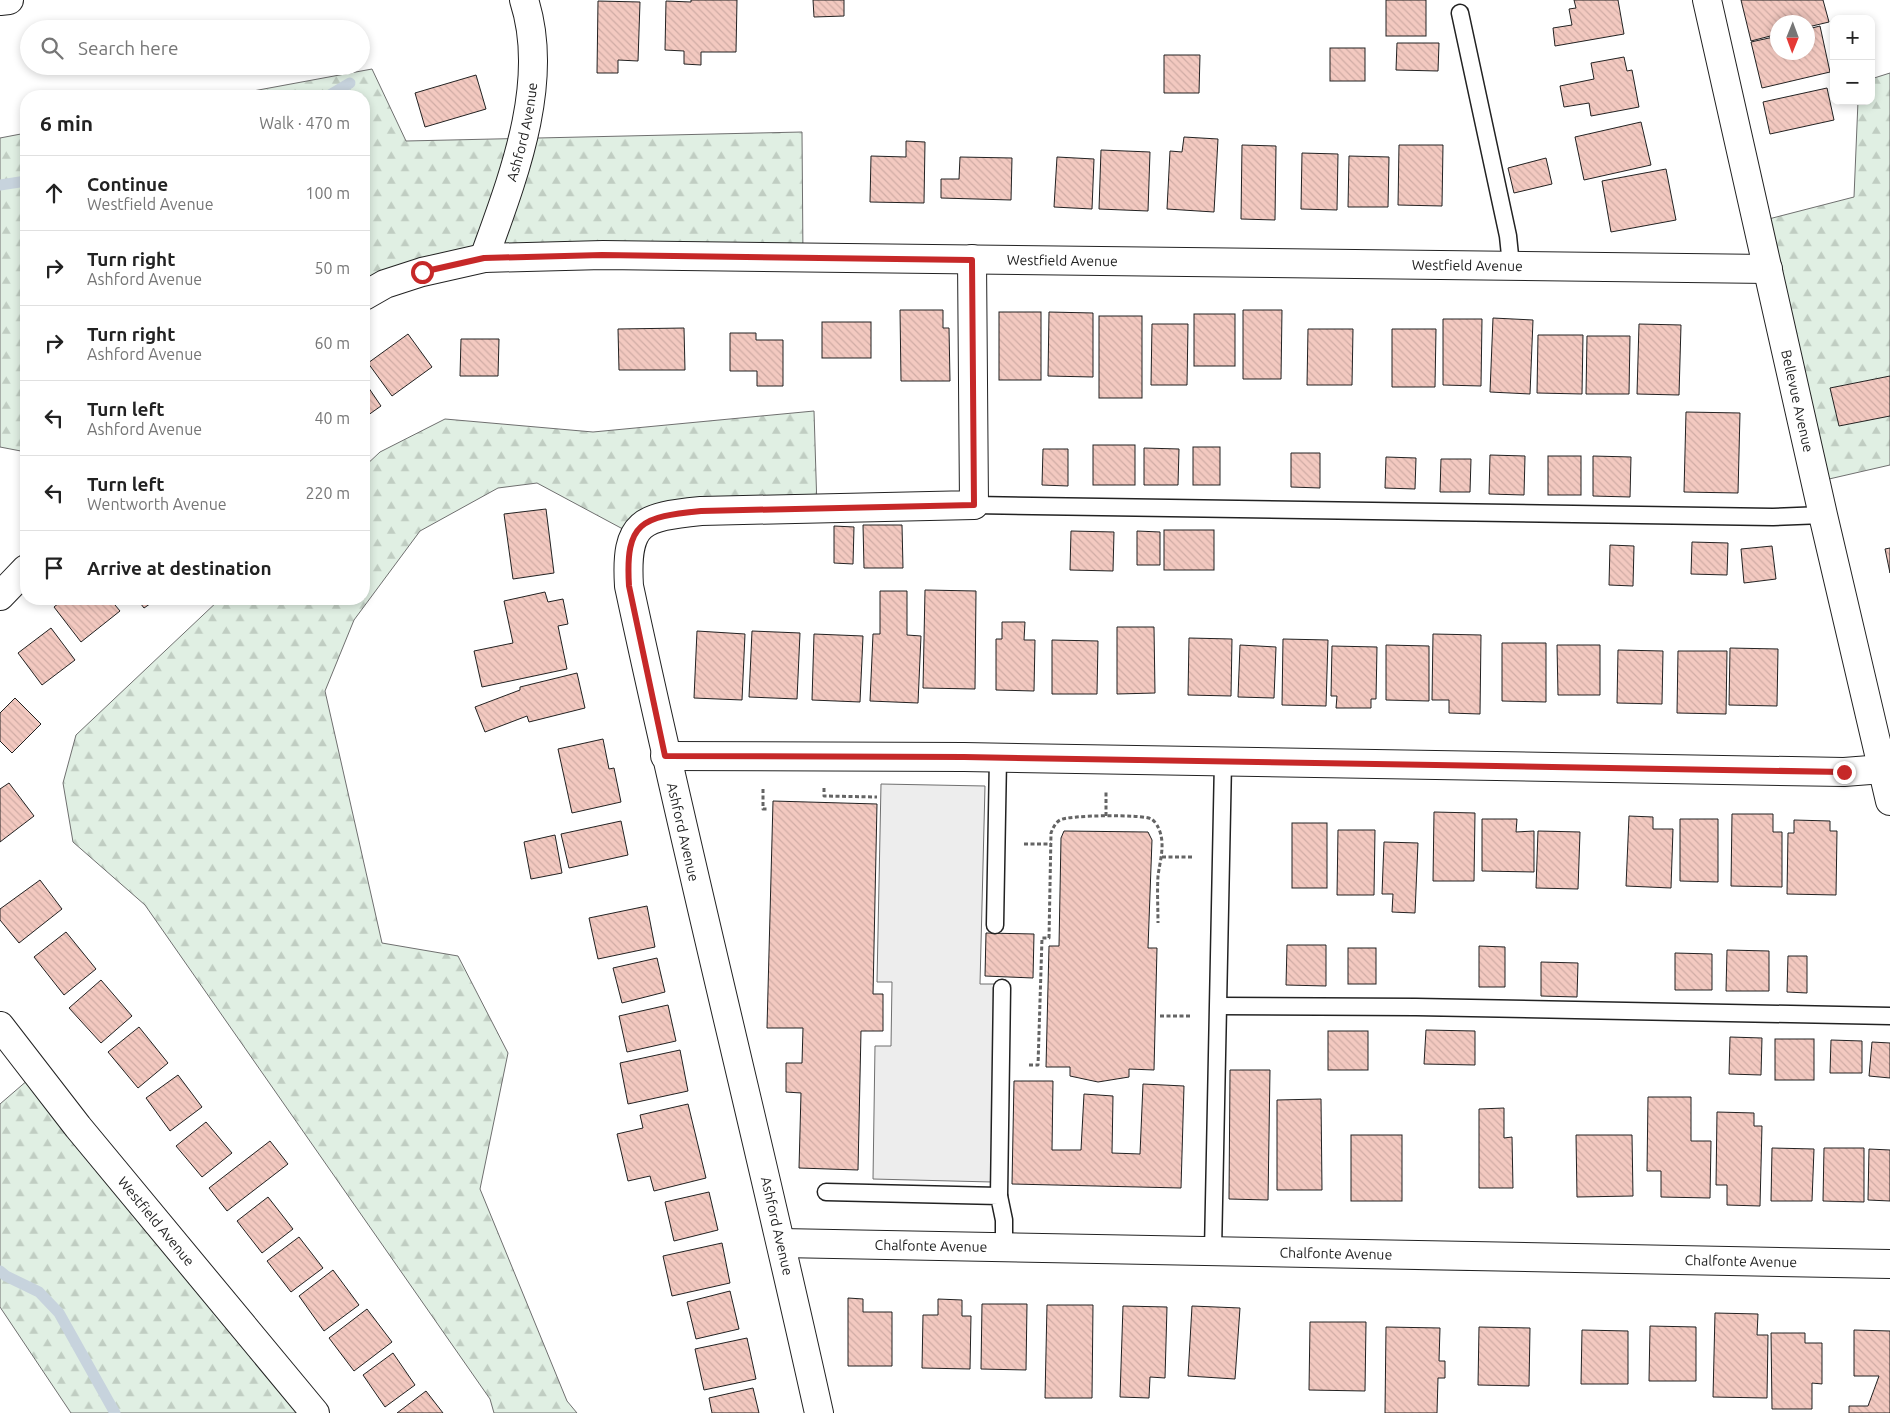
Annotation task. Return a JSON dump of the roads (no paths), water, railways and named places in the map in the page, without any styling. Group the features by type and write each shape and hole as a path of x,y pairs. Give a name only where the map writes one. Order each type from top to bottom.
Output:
{"street":[{"path":"0,1 9,0"},
{"name":"Ashford Avenue","path":"484,258 510,185 523,139 531,97 533,47 529,16 524,0"},
{"name":"Bellevue Avenue","path":"1707,0 1823,515 1890,801"},
{"name":"Westfield Avenue","path":"370,293 385,284 422,272 484,258 602,255 1768,269"},
{"path":"972,260 974,505"},
{"name":"Ashford Avenue","path":"819,1413 782,1243 665,756 629,586 630,546 634,535 645,524 665,515 701,511 974,505"},
{"path":"0,596 20,575"},
{"path":"665,756 1224,761 1844,772 1883,769"},
{"name":"Westfield Avenue","path":"0,1026 78,1127 314,1413"},
{"name":"Chalfonte Avenue","path":"782,1243 1890,1264"}],"lane":[{"path":"1460,13 1508,236 1511,265"},
{"path":"974,505 1773,517 1823,515"},
{"path":"995,925 998,758"},
{"path":"1213,1251 1224,761"},
{"path":"1002,988 999,1196 1004,1220 1004,1247"},
{"path":"1219,1006 1416,1007 1890,1016"},
{"path":"826,1192 999,1196"}],"waterway":[{"path":"338,90 350,83"},
{"path":"0,185 20,182"},
{"path":"0,1271 6,1276 39,1292 59,1313 115,1413"}]}
